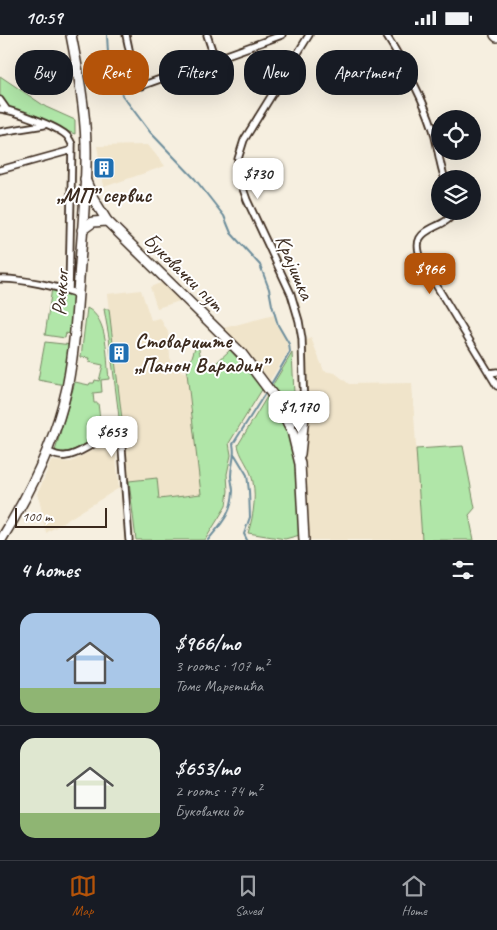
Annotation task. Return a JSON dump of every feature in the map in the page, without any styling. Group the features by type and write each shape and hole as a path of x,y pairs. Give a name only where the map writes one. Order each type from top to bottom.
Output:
{"main road":[{"name":"Рачког","path":"1,540 28,493 47,451 60,415 74,341 73,292 82,230 85,179 84,123 72,35"},
{"name":"Буковачки пут","path":"85,179 107,221 242,354 269,388 287,421 295,442 300,464 304,540"},
{"path":"82,230 93,222 107,221"},
{"path":"300,464 304,417"}],"street":[{"path":"126,35 138,85 145,85 159,80"},
{"path":"207,35 212,50"},
{"path":"234,52 282,35"},
{"name":"Крајишка","path":"304,417 302,339 298,315 291,294 247,200 238,165 240,150 244,140 309,35"},
{"path":"386,35 424,104 434,132 443,170"},
{"path":"0,100 7,110"},
{"path":"0,109 55,128 66,135 72,144 73,292 11,279 0,279"},
{"path":"0,132 46,125"},
{"path":"0,170 72,150"},
{"path":"447,220 424,234 419,242 419,254 497,386"},
{"path":"489,373 497,372"},
{"path":"287,421 291,423 298,422 304,417"},
{"path":"47,451 59,457 73,455 105,439 118,441 122,448 129,540"}],"shaded area":[{"path":"148,145 165,166 104,187 97,146"},
{"path":"163,282 180,301 157,308 150,287"},
{"path":"141,290 151,320 160,318 168,332 171,368 187,373 201,494 159,499 156,478 129,481 107,294"},
{"path":"274,315 276,324 286,339 288,352 270,380 224,328"},
{"path":"311,338 324,371 335,373 349,384 412,383 422,540 308,540 299,344"},
{"path":"111,444 115,447 119,488 46,533 38,493 51,461 71,462 100,446"}],"green space":[{"path":"0,76 15,86 15,95 28,95 46,107 75,120 75,134 9,110 0,110"},
{"path":"52,288 70,293 78,298 72,335 66,333 65,338 45,335"},
{"path":"87,308 94,313 103,329 107,350 109,379 101,380 102,392 93,393 94,403 98,403 102,436 74,450 55,451 75,382 89,385 94,383 95,380 99,381 103,365 89,362 90,358 81,357"},
{"path":"104,309 109,309 125,445 122,441"},
{"path":"197,341 203,367 215,364 230,350 263,388 229,443 231,455 227,474 228,491 226,506 205,540 136,540 129,481 157,478 159,499 201,494 187,373"},
{"path":"45,342 72,345 65,385 38,380"},
{"path":"292,353 295,413 292,416 288,416 272,386"},
{"path":"268,395 286,426 297,481 300,535 285,539 248,533 252,519 254,488 251,474 238,445"},
{"path":"463,446 475,508 469,515 474,540 422,540 416,449"}],"waterway":[{"path":"107,35 108,53 122,95 150,132 195,179 224,216 231,233 260,265 269,289 278,325 289,344 290,352 270,386"},
{"path":"208,540 225,518 232,499 233,444 266,392"},
{"path":"235,455 247,475 250,517 244,534 247,540"}],"place":[{"name":"„МП” сервис","path":"104,168"},
{"name":"Стовариште „Панон Варадин”","path":"119,353"}]}
